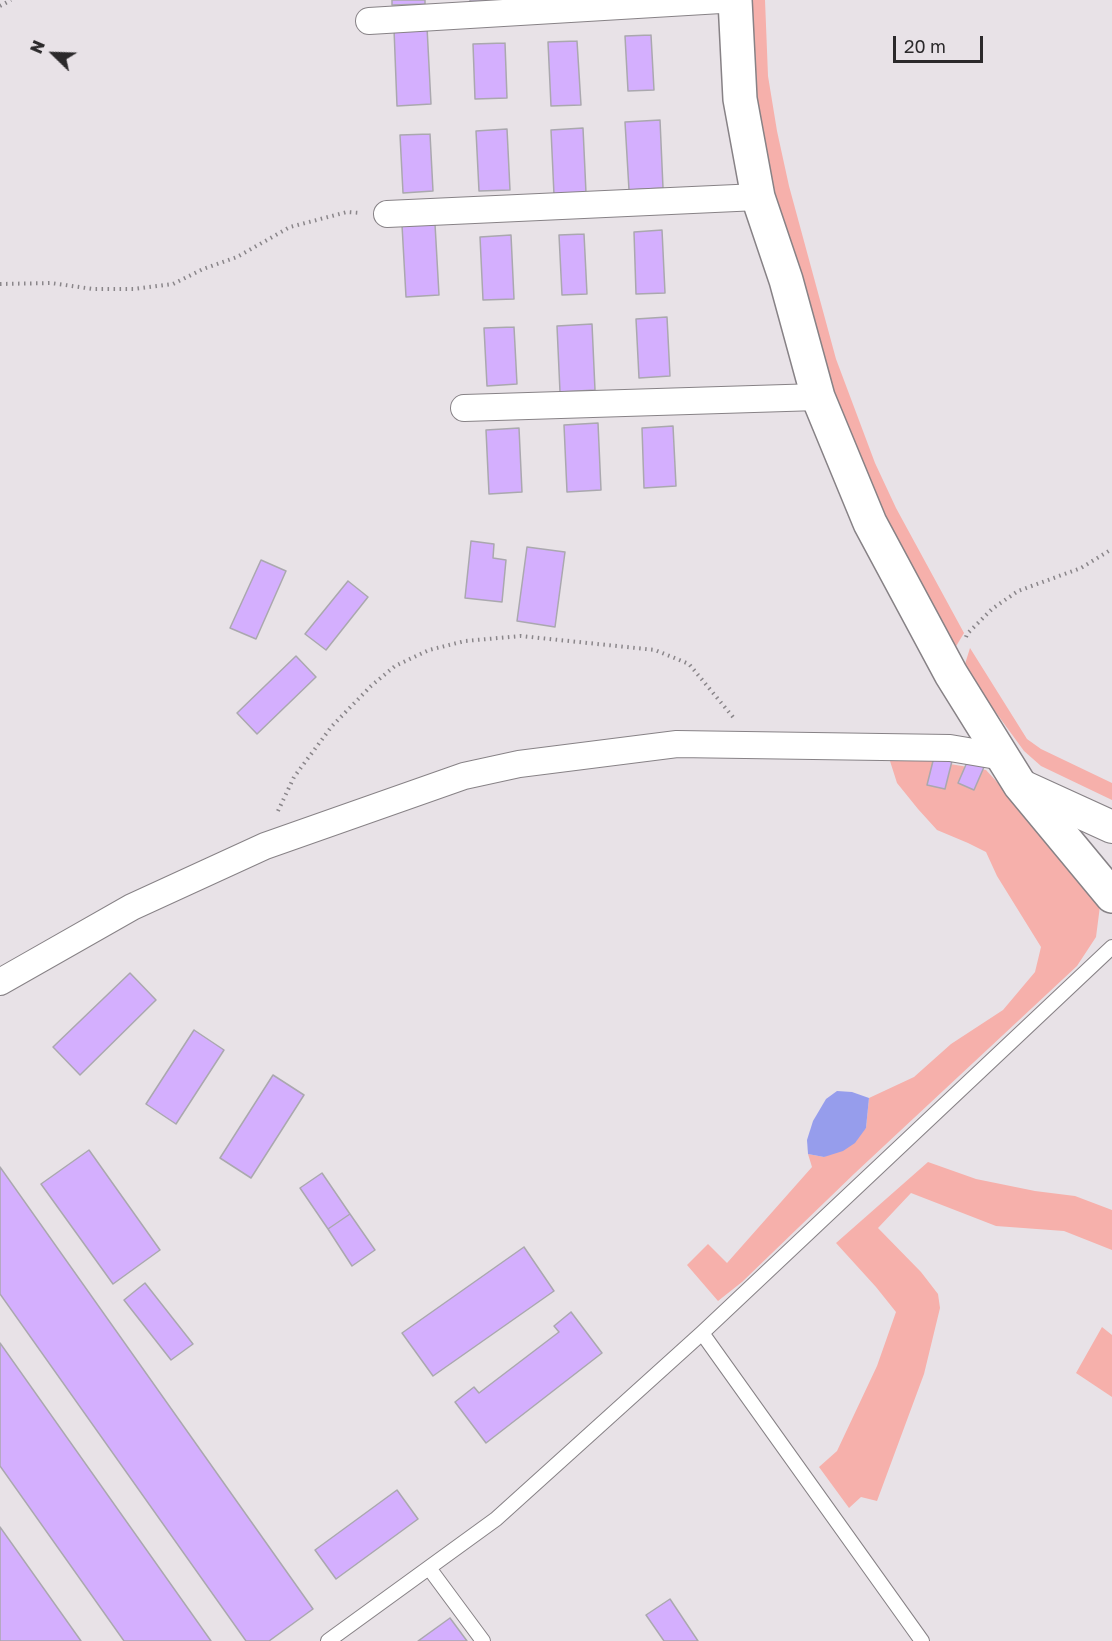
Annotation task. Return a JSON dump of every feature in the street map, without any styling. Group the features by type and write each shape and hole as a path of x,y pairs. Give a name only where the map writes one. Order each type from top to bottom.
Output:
{"main road":[{"path":"735,0 740,99 758,197 786,280 818,397 870,523 951,674 1020,785 1112,896"}],"street":[{"path":"369,21 721,0"},
{"path":"387,214 758,197"},
{"path":"464,408 818,397"},
{"path":"0,982 132,907 265,846 464,776 508,766 593,753 677,744 950,748 1003,757"},
{"path":"1020,785 1112,827"}],"lane":[{"path":"328,1641 496,1519 702,1333 1112,948"},
{"path":"702,1333 922,1641"},
{"path":"429,1568 483,1641"}],"path":[{"path":"0,6 11,0"},
{"path":"0,284 51,283 93,289 134,290 173,284 203,269 237,257 290,227 347,212 387,214"},
{"path":"951,674 967,634 992,609 1018,591 1081,568 1112,549"},
{"path":"265,846 278,810 294,777 332,726 370,686 395,666 429,650 465,641 521,636 655,650 688,664 754,744"}],"shaded area":[{"path":"746,0 765,0 768,76 777,131 789,186 836,359 875,463 896,508 964,633 955,648 900,551 836,409 761,156"},
{"path":"970,648 1027,739 1041,749 1112,783 1112,800 1041,766 1024,751 989,703 965,664"},
{"path":"926,760 986,770 1088,881 1100,906 1096,937 1077,966 742,1282 718,1301 687,1265 708,1244 727,1263 812,1167 808,1154 824,1157 866,1128 869,1098 914,1077 951,1044 1003,1010 1035,972 1041,947 997,876 986,852 937,830 897,783 890,761"},
{"path":"928,1162 976,1179 1035,1191 1075,1196 1112,1210 1112,1250 1064,1231 996,1226 911,1193 878,1228 921,1272 938,1294 940,1308 924,1374 877,1501 861,1497 849,1508 819,1467 837,1451 877,1366 896,1312 836,1243"},
{"path":"1102,1327 1112,1335 1112,1397 1076,1373"}],"water":[{"path":"837,1091 852,1092 869,1098 866,1128 855,1143 843,1151 824,1157 808,1154 807,1140 813,1121 826,1099"}],"building":[{"path":"392,0 425,0 425,4 392,5"},
{"path":"470,0 503,0 503,1 470,2"},
{"path":"427,27 431,104 397,106 394,29"},
{"path":"651,35 654,90 628,91 625,36"},
{"path":"577,41 581,105 551,106 548,42"},
{"path":"505,43 507,98 475,99 473,44"},
{"path":"660,120 663,188 629,190 625,122"},
{"path":"583,128 586,193 554,195 551,130"},
{"path":"507,129 510,190 479,191 476,131"},
{"path":"430,134 433,191 403,193 400,135"},
{"path":"435,224 439,295 406,297 402,225"},
{"path":"662,230 665,293 636,294 634,232"},
{"path":"584,234 587,294 562,295 559,235"},
{"path":"511,235 514,299 483,300 480,237"},
{"path":"667,317 670,376 639,378 636,319"},
{"path":"592,324 595,390 560,392 557,326"},
{"path":"514,327 517,384 487,386 484,328"},
{"path":"598,423 601,490 567,492 564,425"},
{"path":"673,426 676,486 644,488 642,428"},
{"path":"519,428 522,492 489,494 486,430"},
{"path":"471,541 494,544 493,558 506,560 502,602 465,598"},
{"path":"527,547 565,552 555,627 517,621"},
{"path":"261,560 286,571 256,639 230,628"},
{"path":"348,581 368,597 326,650 305,634"},
{"path":"296,656 316,677 257,734 237,713"},
{"path":"934,757 952,761 945,789 927,785"},
{"path":"968,760 984,767 974,790 958,783"},
{"path":"130,973 156,1000 80,1075 53,1047"},
{"path":"194,1030 224,1050 176,1124 146,1104"},
{"path":"273,1075 304,1095 251,1178 220,1158"},
{"path":"89,1150 160,1250 113,1284 41,1184"},
{"path":"0,1167 313,1609 269,1641 246,1641 0,1294"},
{"path":"322,1173 350,1214 328,1229 300,1188"},
{"path":"350,1214 375,1250 352,1266 328,1229"},
{"path":"524,1247 554,1291 433,1376 402,1333"},
{"path":"145,1283 193,1344 171,1360 124,1300"},
{"path":"571,1312 602,1353 486,1443 455,1402 474,1387 479,1393 559,1332 554,1326"},
{"path":"0,1343 211,1641 124,1641 0,1466"},
{"path":"397,1490 418,1519 336,1579 315,1550"},
{"path":"0,1527 81,1641 0,1641"},
{"path":"670,1599 698,1641 664,1641 646,1615"},
{"path":"450,1618 467,1641 418,1641"}]}
